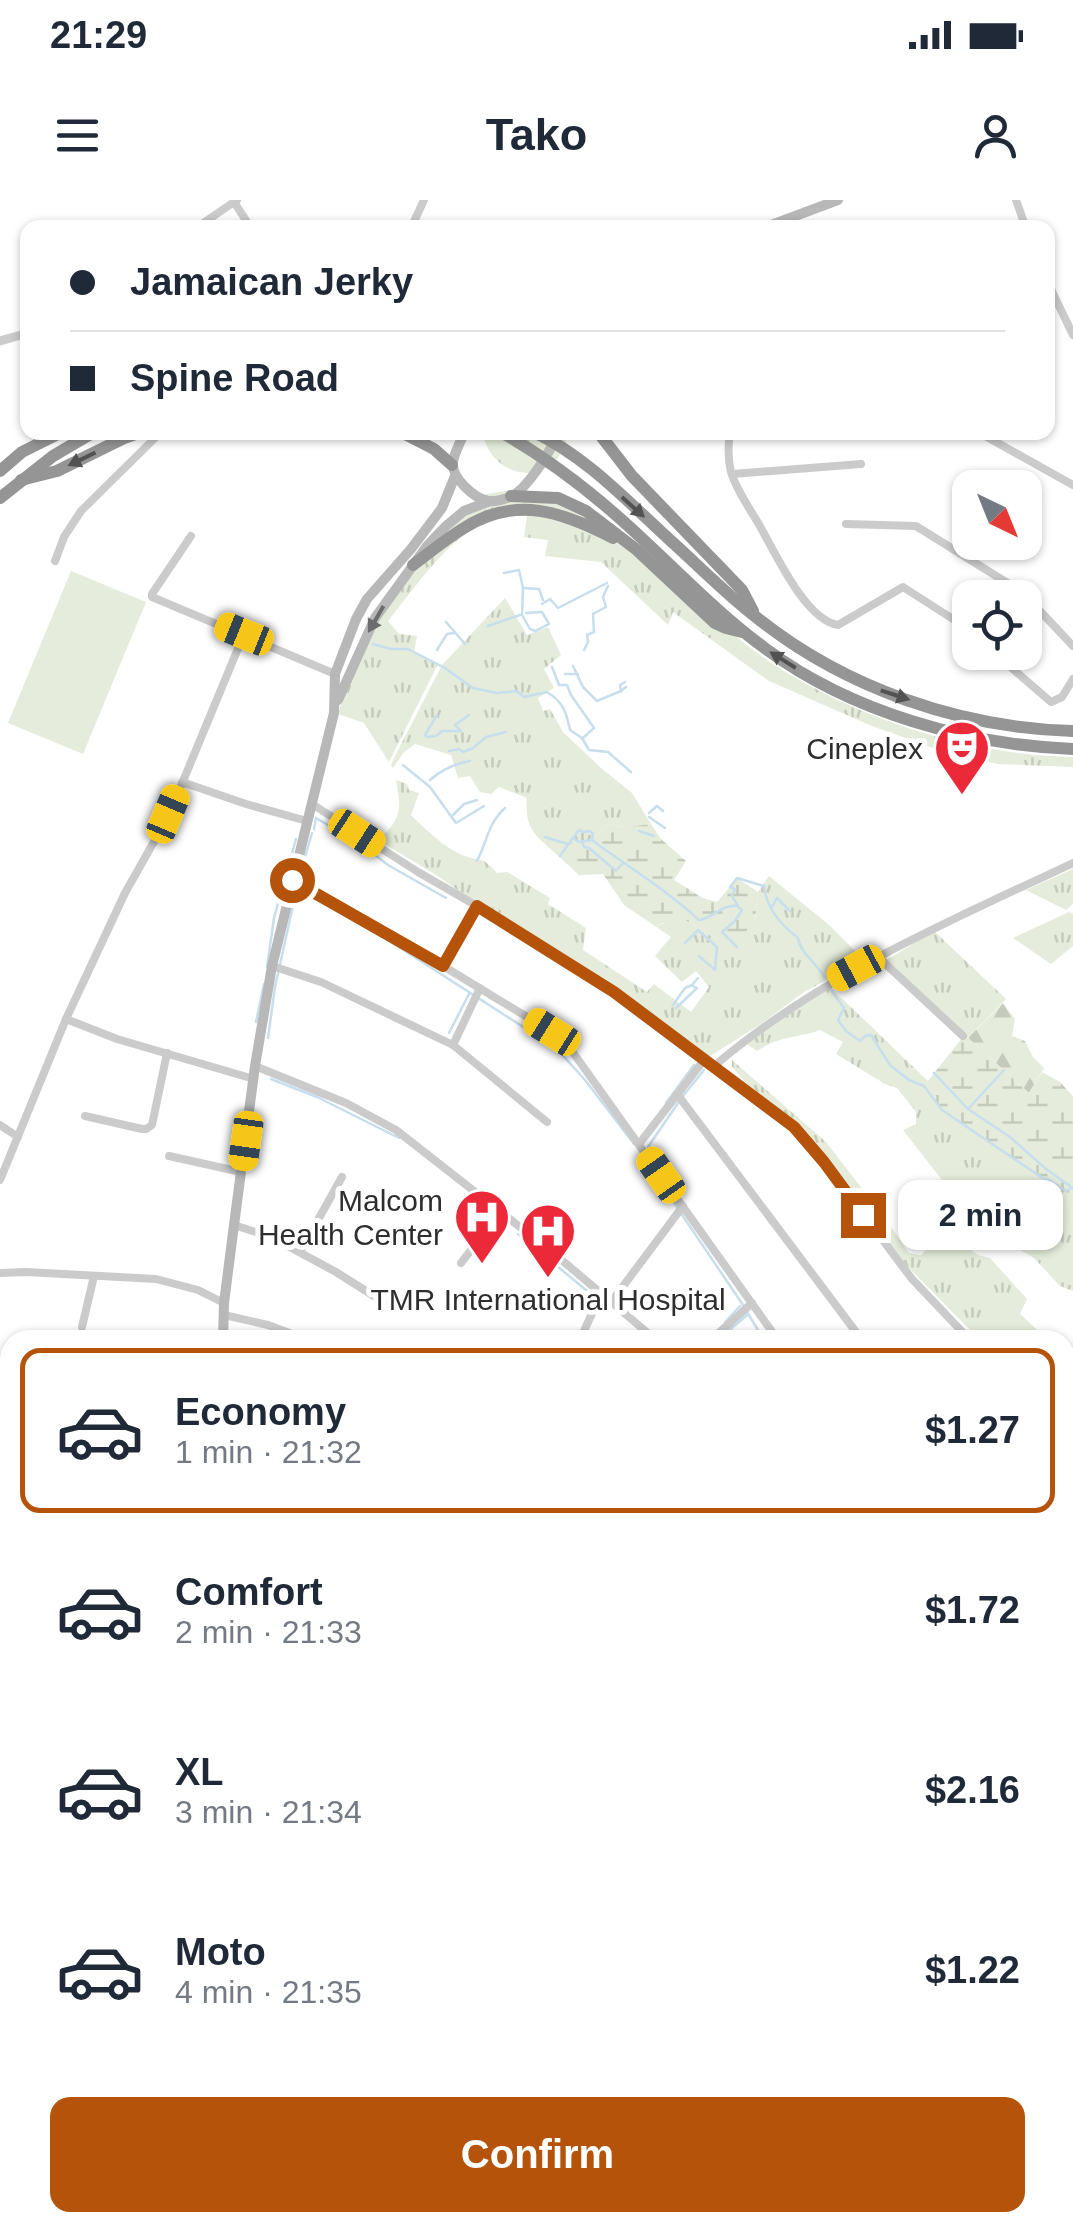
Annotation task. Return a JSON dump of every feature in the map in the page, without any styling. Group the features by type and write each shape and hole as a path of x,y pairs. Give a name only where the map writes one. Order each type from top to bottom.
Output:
{"highway":[{"path":"0,471 38,440"},
{"path":"22,452 46,440"},
{"path":"0,498 53,456 80,440"},
{"path":"21,480 57,471 120,440"},
{"path":"418,440 434,448 454,470"},
{"path":"514,440 620,518 766,650 798,670 912,722 1008,744 1073,749"},
{"path":"557,440 755,617 802,650 880,690 956,715 1073,731"},
{"path":"606,440 632,476 742,590 755,617"},
{"path":"511,496 558,498 586,510 637,550 715,623 745,632"},
{"path":"413,565 465,527 510,510 549,511 569,517 637,550"}],"main road":[{"path":"782,220 838,200"},
{"path":"335,706 335,674 347,638 366,599 442,508 462,440"},
{"path":"223,1330 255,1066 335,706 375,618 413,565 464,511 519,490 555,440"},
{"path":"454,470 490,501"}],"street":[{"path":"208,220 235,201"},
{"path":"1055,301 1073,335"},
{"path":"55,561 64,536 80,511 153,440"},
{"path":"730,440 732,474 744,500 802,596 831,624 846,622 903,587 952,618"},
{"path":"992,440 1073,485"},
{"path":"732,474 861,464"},
{"path":"846,524 916,526 1003,580"},
{"path":"191,536 152,597 335,674"},
{"path":"1042,613 1073,646"},
{"path":"0,1180 66,1020 125,893 168,814 244,634"},
{"path":"1014,670 1051,702 1062,697 1073,679"},
{"path":"182,782 307,822"},
{"path":"312,804 614,992 794,1127 912,1279 960,1330"},
{"path":"713,1067 744,1040 804,999 878,957 1073,863"},
{"path":"296,882 443,966 477,993 567,1044 683,1206 748,1307 769,1330"},
{"path":"443,966 477,906"},
{"path":"878,957 963,1036"},
{"path":"277,968 321,982 453,1045 547,1122"},
{"path":"453,1045 477,993"},
{"path":"66,1020 254,1080"},
{"path":"85,1116 149,1128 167,1052"},
{"path":"640,1144 680,1097 704,1060"},
{"path":"255,1066 371,1114 396,1130 600,1290 645,1330"},
{"path":"680,1097 855,1330"},
{"path":"0,1125 18,1137"},
{"path":"169,1156 241,1172"},
{"path":"300,1252 342,1177"},
{"path":"612,1301 683,1206"},
{"path":"461,1262 500,1212"},
{"path":"234,1225 271,1237 385,1303"},
{"path":"0,1273 156,1278 198,1290 224,1309 281,1330"},
{"path":"82,1328 94,1276"},
{"path":"584,1330 600,1290"},
{"path":"722,1330 748,1307"}],"green space":[{"path":"485,440 565,440 553,463 527,473 500,463"},
{"path":"505,491 520,495 558,493 596,512 746,645 817,690 923,733 997,750 1073,757 1073,767 998,764 944,752 769,681 673,612 668,625 601,562 545,556 548,540 524,537 527,516 495,518 464,535 436,562 388,621 399,634 417,636 414,652 438,664 389,762 364,723 338,714 359,645 383,598 407,567 487,494"},
{"path":"71,571 146,602 83,754 8,723"},
{"path":"505,598 527,635 548,627 561,655 544,669 554,688 538,698 543,711 550,709 563,732 632,793 651,824 607,824 592,840 559,845 554,852 532,829 527,798 499,787 491,794 480,792 470,776 458,778 451,755 415,744 393,768 391,765 442,665"},
{"path":"396,780 419,793 411,815 442,843 462,855 484,861 497,873 507,872 550,898 548,904 586,928 583,950 647,992 654,984 691,1012 709,987 696,971 682,982 655,956 671,937 655,926 682,918 718,940 755,921 758,892 769,876 829,925 864,960 804,992 707,1058 441,878 378,840 398,814"},
{"path":"607,824 651,824 661,839 686,861 674,880 703,898 717,902 737,878 758,892 755,921 741,937 718,940 682,918 674,926 655,926 624,905 603,874 579,875 554,852 559,845 592,840"},
{"path":"1073,869 1073,904 1066,910 1026,890"},
{"path":"1069,912 1073,914 1073,946 1051,964 1013,938"},
{"path":"934,931 1006,999 968,1038 885,961"},
{"path":"831,988 928,1081 925,1086 979,1133 1043,1179 1066,1190 1073,1187 1073,1291 1060,1286 1034,1258 976,1224 903,1130 916,1124 916,1112 897,1088 836,1054 843,1042 820,1030 757,1051 747,1044"},
{"path":"1003,1003 1015,1019 1012,1036 1025,1041 1044,1068 1029,1093 968,1038"},
{"path":"962,1038 968,1038 1029,1093 1042,1072 1060,1082 1073,1096 1073,1187 1066,1191 1011,1158 942,1110 924,1086"},
{"path":"732,1060 826,1142 909,1253 921,1255 945,1232 978,1255 990,1258 1027,1299 1020,1314 1037,1330 970,1330 903,1262 806,1132 732,1067"}],"waterway":[{"path":"504,573 519,570 522,615 530,629 535,631 549,624 542,612 526,613"},
{"path":"542,604 550,599 558,608 607,583"},
{"path":"584,650 587,635 594,632 593,614 606,607 603,597 608,586"},
{"path":"524,588 539,589 543,600"},
{"path":"488,626 520,615"},
{"path":"446,622 465,644"},
{"path":"437,650 447,634 454,633"},
{"path":"373,644 408,649 473,688 497,693 517,691 524,697 547,692 560,703 570,730 582,738 589,750 608,752 631,772"},
{"path":"573,666 583,687 597,701 626,687"},
{"path":"552,667 559,685 567,685 594,728 583,738"},
{"path":"565,674 578,674"},
{"path":"621,691 620,685 625,682"},
{"path":"437,715 427,737 442,731 461,731 455,725 469,715"},
{"path":"449,751 463,752 486,737 506,732"},
{"path":"430,780 448,768 470,761"},
{"path":"403,765 430,787 456,823 484,806"},
{"path":"453,815 464,804 477,800"},
{"path":"649,813 657,806 663,811"},
{"path":"477,861 491,826 505,808"},
{"path":"649,817 665,828"},
{"path":"314,829 316,818 446,898"},
{"path":"592,840 579,842 573,838 579,830 590,831 592,840 699,920 738,906 732,896 735,889 730,887 737,878 764,886 775,915 798,938 824,977"},
{"path":"639,831 654,836"},
{"path":"300,874 312,833"},
{"path":"545,837 568,844"},
{"path":"560,856 573,838"},
{"path":"267,967 274,918 296,839"},
{"path":"582,842 616,871 623,863"},
{"path":"296,891 322,902"},
{"path":"268,1038 296,892"},
{"path":"772,907 777,898 790,911"},
{"path":"737,947 722,932 735,921 742,910 739,908"},
{"path":"685,943 698,930 717,947 715,970 699,956"},
{"path":"377,933 556,1048 634,1144"},
{"path":"673,1005 698,978"},
{"path":"256,1022 264,984"},
{"path":"676,1008 697,988 693,986"},
{"path":"830,989 844,1008 838,1020 846,1031 860,1041 871,1035 890,1065 924,1086 942,1110 1044,1179 1066,1191 1073,1187"},
{"path":"449,1033 469,994"},
{"path":"666,1103 694,1065"},
{"path":"683,1096 704,1070"},
{"path":"968,1109 1004,1070"},
{"path":"934,1073 968,1109 1070,1186"},
{"path":"271,1079 399,1138"},
{"path":"648,1147 678,1103"},
{"path":"647,1163 743,1305"},
{"path":"518,1234 597,1299"},
{"path":"620,1302 625,1290"},
{"path":"725,1322 740,1306"},
{"path":"747,1312 758,1330"},
{"path":"730,1330 747,1315"}],"place":[{"name":"Cineplex","path":"962,797"},
{"name":"Malcom Health Center","path":"482,1266"},
{"name":"TMR International Hospital","path":"548,1280"}],"route":[{"path":"292,880 443,966 477,906 614,992 794,1127 863,1215"}]}
